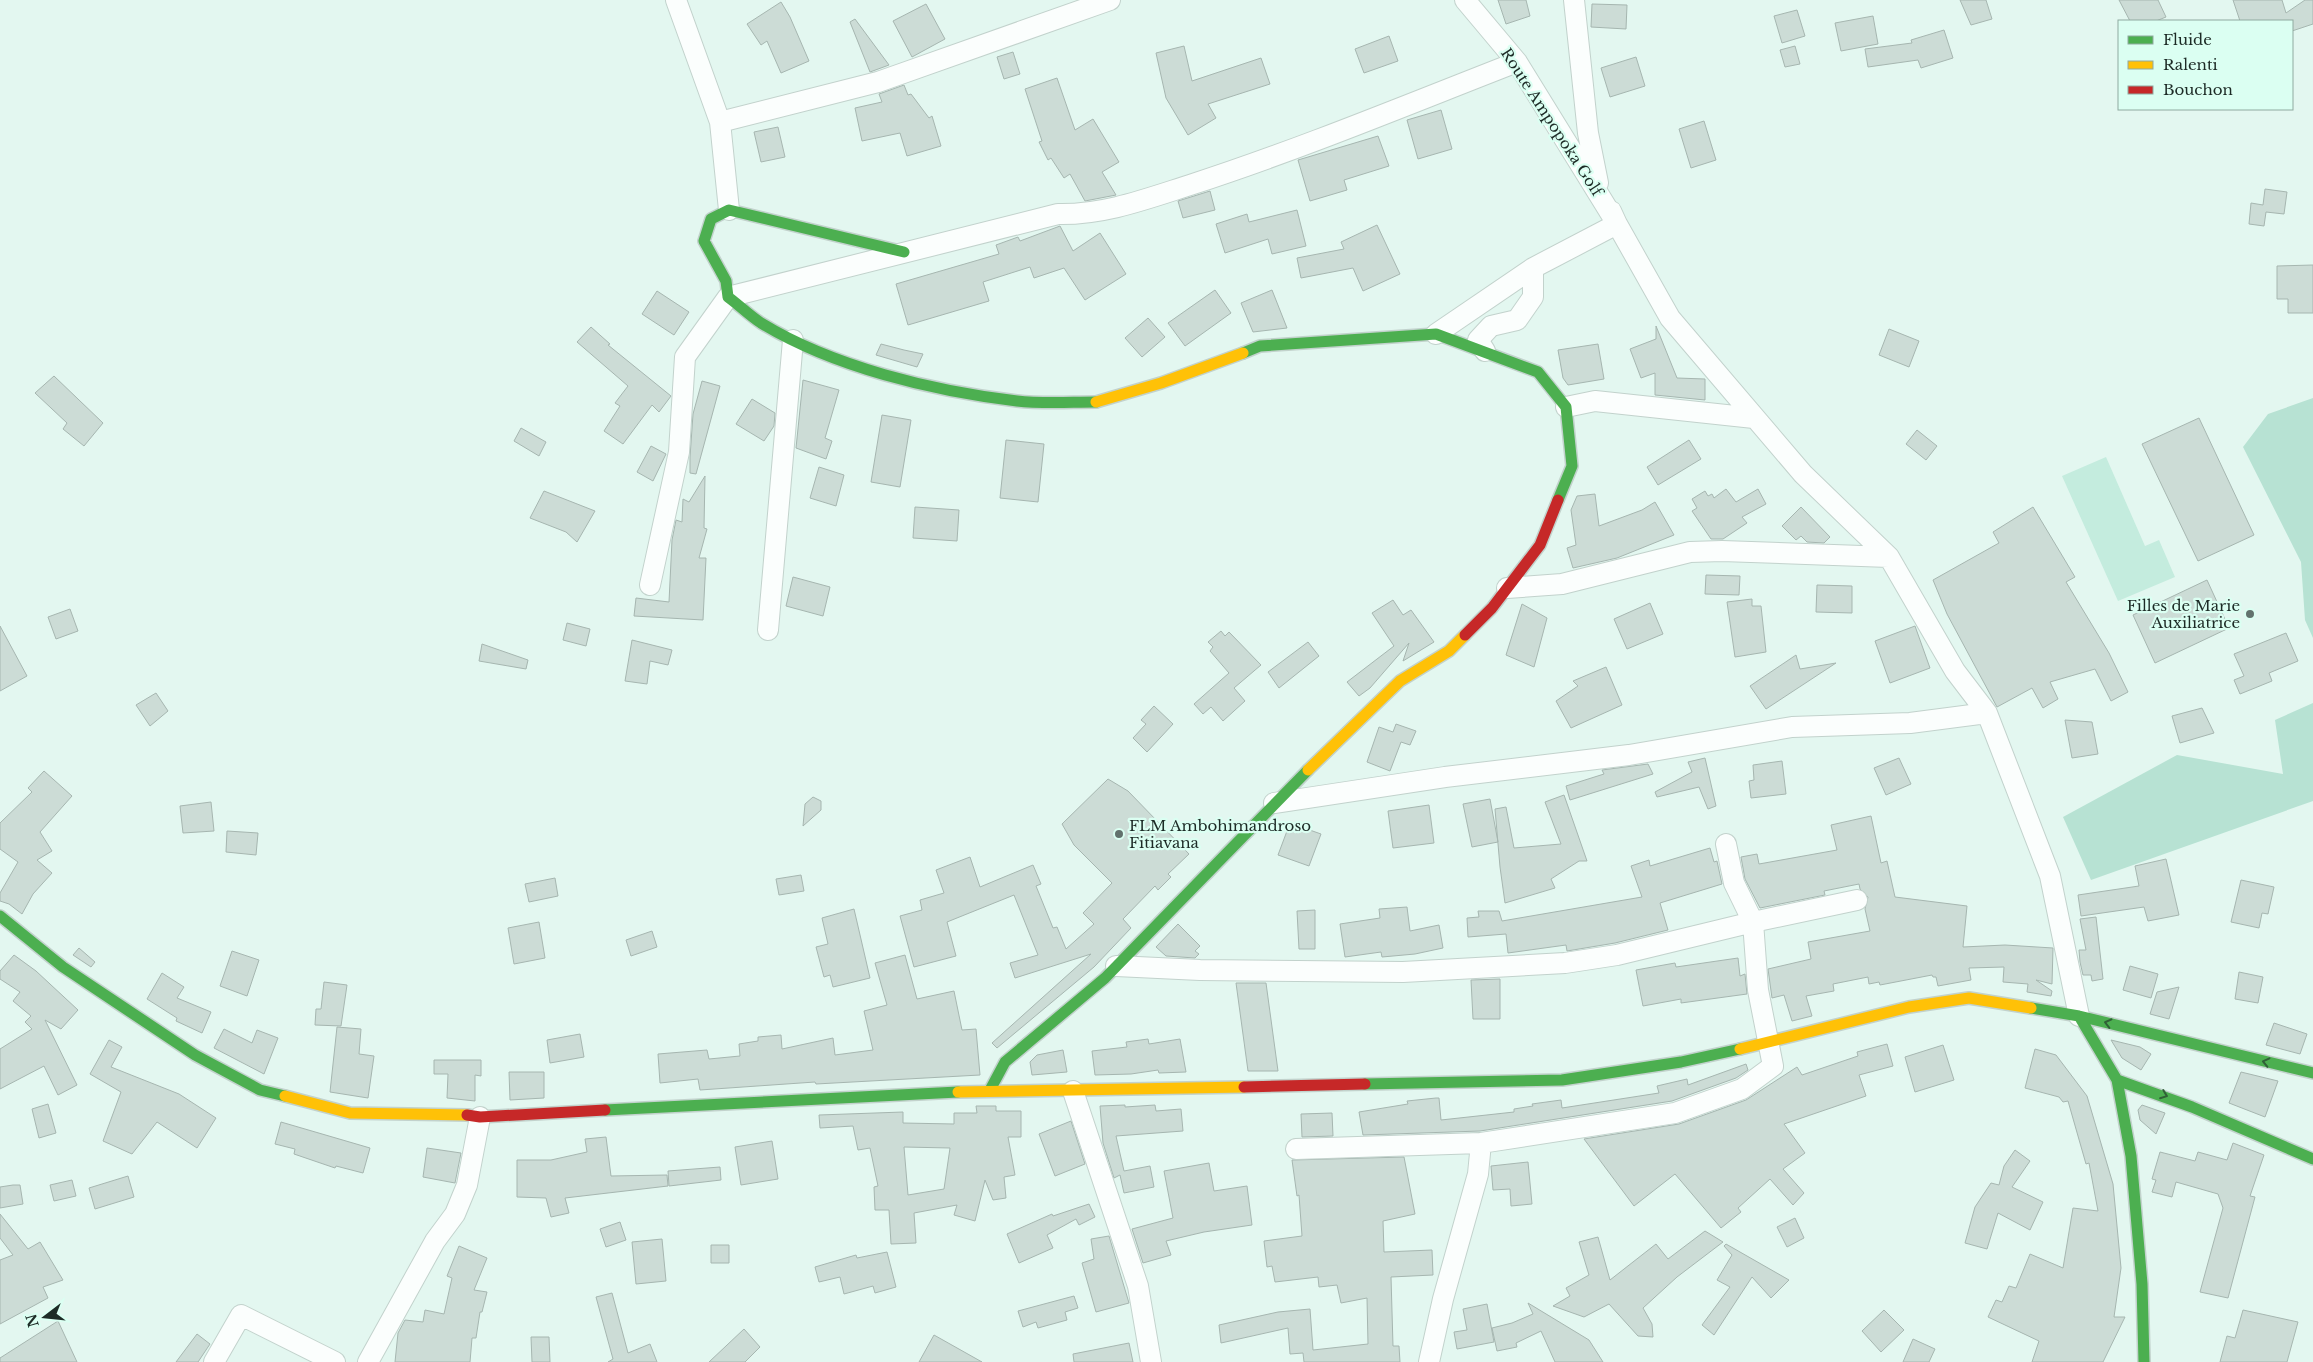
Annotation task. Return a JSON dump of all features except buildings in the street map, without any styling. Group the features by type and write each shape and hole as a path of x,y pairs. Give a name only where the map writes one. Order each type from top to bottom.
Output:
{"street":[{"path":"676,0 720,122 729,210"},
{"path":"720,122 878,82 1110,0"},
{"name":"Route Ampopoka Golf","path":"1465,0 1517,62 1617,224"},
{"name":"Route Ampopoka Golf","path":"1574,0 1588,133 1596,177 1617,224"},
{"path":"650,585 678,461 685,357 728,297 1058,214 1081,215 1123,207 1251,166 1517,62"},
{"path":"904,252 729,210 711,219 704,241 726,281 728,297 760,322 793,340 860,367 925,386 1018,401 1097,402 1161,383 1260,346 1436,334 1538,372 1566,407 1572,466 1540,545 1492,608 1449,651 1400,681 1274,803 1116,966 1005,1062 990,1090"},
{"path":"1436,334 1533,268 1617,224 1670,318 1803,474 1889,557 1955,671 1987,714 2050,876 2079,1016 2117,1080 2132,1156 2142,1284 2144,1362"},
{"path":"1485,351 1478,340 1491,326 1517,320 1533,297 1533,268"},
{"path":"768,630 793,340"},
{"path":"1566,407 1595,401 1754,418"},
{"path":"1506,588 1562,584 1690,552 1722,550 1889,557"},
{"path":"1274,803 1445,777 1629,755 1792,727 1910,722 1987,714"},
{"path":"1296,1149 1481,1143 1675,1113 1742,1089 1773,1066 1758,990 1753,922 1734,883 1726,844"},
{"path":"1116,966 1200,970 1403,972 1565,963 1617,955 1753,922 1857,900"},
{"path":"0,916 63,967 195,1055 260,1090 350,1113 454,1114 480,1117 990,1090 1073,1091 1562,1080 1681,1062 1769,1043 1909,1007 1969,998 2079,1016 2313,1073"},
{"path":"2117,1080 2150,1090 2212,1114 2313,1159"},
{"path":"1073,1091 1138,1286 1150,1362"},
{"path":"368,1362 435,1241 455,1214 467,1185 480,1117"},
{"path":"1429,1362 1442,1299 1478,1174 1481,1143"},
{"path":"214,1362 241,1315 335,1362"}],"green space":[{"path":"2313,398 2313,638 2305,620 2301,562 2243,447 2268,414"},
{"path":"2106,457 2145,546 2159,540 2175,577 2118,601 2062,476"},
{"path":"2313,703 2313,801 2091,880 2063,817 2177,755 2283,774 2275,720"}],"traffic: fast":[{"path":"904,252 729,210 711,219 704,241 726,281 728,297 761,323 789,339 820,352 884,375 918,384 985,397 1047,403 1096,402"},
{"path":"1243,353 1260,346 1436,334 1538,372 1566,407 1572,466 1558,500"},
{"path":"990,1090 1005,1062 1105,978 1308,770"},
{"path":"0,916 63,967 195,1055 260,1090 285,1096"},
{"path":"2031,1008 2079,1016 2313,1073"},
{"path":"2079,1016 2117,1080 2131,1156 2142,1284 2144,1362"},
{"path":"1365,1084 1562,1080 1681,1062 1740,1049"},
{"path":"2117,1080 2192,1107 2313,1159"},
{"path":"605,1110 958,1092"}],"traffic: slow":[{"path":"1096,402 1161,383 1243,353"},
{"path":"1308,770 1400,681 1449,651 1465,635"},
{"path":"1740,1049 1909,1007 1969,998 2031,1008"},
{"path":"958,1092 1244,1087"},
{"path":"285,1096 350,1113 467,1115"}],"traffic: jam":[{"path":"1465,635 1492,608 1540,545 1558,500"},
{"path":"1244,1087 1365,1084"},
{"path":"467,1115 480,1117 605,1110"}],"place":[{"name":"Filles de Marie Auxiliatrice","path":"2250,614"},
{"name":"FLM Ambohimandroso Fitiavana","path":"1119,834"}]}
